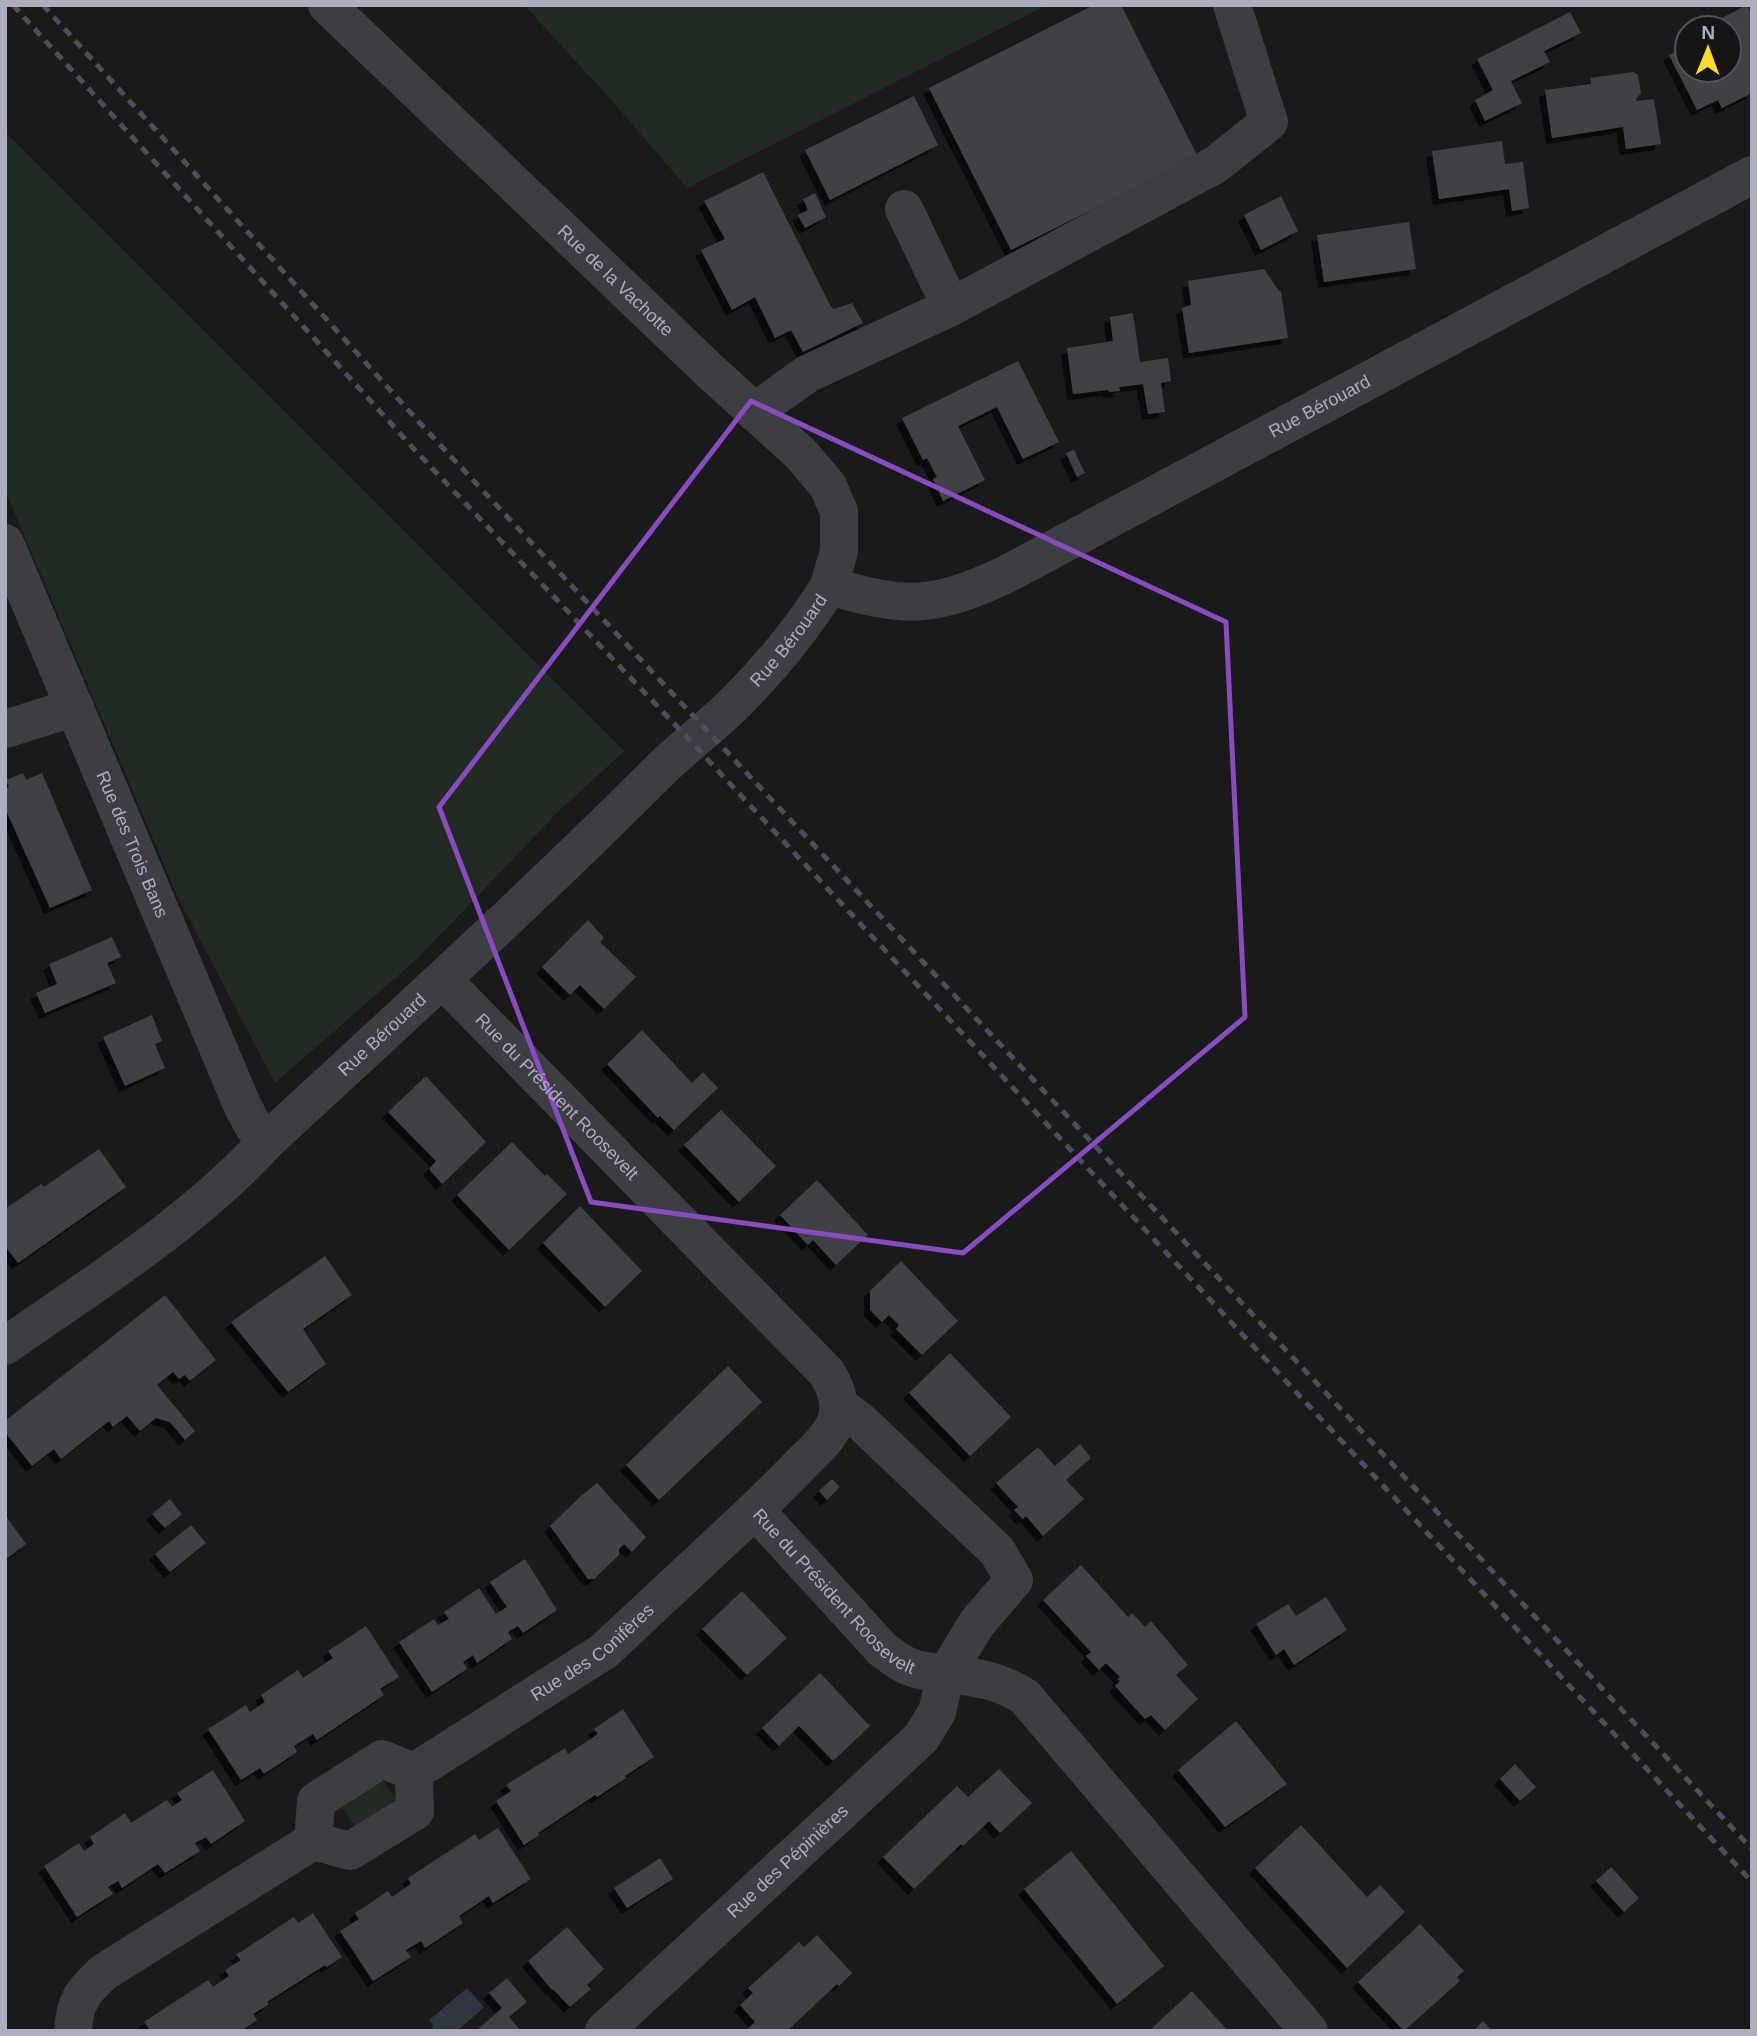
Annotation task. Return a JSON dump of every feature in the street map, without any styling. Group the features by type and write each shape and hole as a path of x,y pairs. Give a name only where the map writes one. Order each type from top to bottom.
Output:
{"street":[{"name":"Rue de la Vachotte","path":"327,5 802,455 828,486 839,512 839,551 829,586"},
{"path":"754,412 807,374 951,307 1215,165 1269,122 1232,5"},
{"name":"Rue Bérouard","path":"5,1346 151,1243 243,1168 267,1142 443,980 667,764 736,702 800,629 829,586 891,601 917,603 945,599 974,589 1005,575 1752,175"},
{"path":"904,209 951,307"},
{"name":"Rue des Trois Bans","path":"5,543 243,1107 254,1127 267,1142"},
{"path":"5,729 75,707"},
{"name":"Rue du Président Roosevelt","path":"443,980 827,1373 836,1387 839,1405 837,1421 828,1438 755,1510 882,1649 910,1668 992,1680 1010,1686 1026,1697 1309,2031"},
{"name":"Rue des Pépinières","path":"604,2031 921,1738 937,1712 946,1674 977,1623 1014,1580 997,1551 860,1421 839,1405"},
{"name":"Rue des Conifères","path":"414,1772 604,1651 755,1510"},
{"path":"73,2031 76,2005 82,1993 104,1972 313,1841 350,1851 415,1811 414,1772 382,1759 316,1801 313,1841"}],"highlighted area":[{"path":"751,401 1226,622 1245,1017 963,1253 591,1202 439,807"}],"shaded area":[{"path":"524,5 1047,5 687,188 607,95"},
{"path":"5,132 624,751 558,812 418,958 275,1083 178,898 5,490"},
{"path":"380,1776 400,1805 359,1832 339,1803"}],"water":[{"path":"467,1988 484,2007 457,2031 431,2031 433,2025 429,2020"}],"building":[{"path":"1094,5 1121,5 1198,157 1011,250 929,88"},
{"path":"1747,5 1752,14 1752,93 1722,108 1718,100 1697,110 1684,84 1743,84 1743,14 1730,14"},
{"path":"1570,12 1581,33 1544,51 1550,62 1511,81 1522,103 1485,121 1475,100 1493,90 1477,59"},
{"path":"1633,72 1638,75 1641,93 1637,101 1654,99 1661,144 1626,149 1623,127 1552,138 1545,90 1591,84 1590,78"},
{"path":"914,96 938,145 830,200 805,150"},
{"path":"1502,141 1505,164 1523,162 1529,208 1512,211 1509,189 1439,199 1432,151"},
{"path":"763,172 831,307 834,309 852,303 863,323 803,352 791,330 775,338 755,297 732,310 701,250 725,239 704,201"},
{"path":"815,193 826,217 805,228 798,215 808,210 803,199"},
{"path":"1281,196 1298,231 1261,250 1244,215"},
{"path":"1409,222 1416,269 1324,282 1317,235"},
{"path":"1264,269 1281,291 1288,338 1189,353 1182,308 1191,305 1188,281"},
{"path":"1133,313 1140,362 1168,358 1171,381 1161,383 1165,412 1148,414 1143,384 1119,387 1120,391 1073,394 1067,348 1113,341 1110,317"},
{"path":"1018,361 1059,442 1023,459 997,407 958,426 985,480 943,501 933,479 937,477 927,458 923,460 902,418"},
{"path":"1074,450 1085,473 1077,477 1066,453"},
{"path":"23,773 26,780 42,773 92,890 50,908 5,808 5,789 9,787 6,780"},
{"path":"588,920 604,938 600,942 636,977 604,1009 580,985 570,995 542,967"},
{"path":"112,937 121,957 107,963 116,983 45,1013 36,993 57,984 49,964"},
{"path":"152,1015 162,1041 155,1044 165,1068 125,1086 103,1037"},
{"path":"642,1030 692,1083 703,1072 718,1088 674,1130 660,1116 658,1118 607,1064"},
{"path":"426,1076 486,1142 442,1184 429,1169 436,1161 388,1112"},
{"path":"721,1110 776,1166 739,1202 684,1145"},
{"path":"512,1142 567,1194 509,1250 457,1195"},
{"path":"99,1149 126,1187 18,1263 5,1246 5,1209 41,1184 44,1187"},
{"path":"817,1180 868,1235 836,1265 813,1240 808,1245 780,1215"},
{"path":"580,1206 642,1271 605,1307 543,1243"},
{"path":"325,1256 352,1295 303,1329 326,1364 288,1392 231,1322"},
{"path":"901,1261 958,1321 922,1355 896,1329 899,1325 889,1315 882,1322 870,1310 870,1291"},
{"path":"165,1295 216,1360 190,1381 185,1375 179,1379 173,1372 157,1385 195,1431 185,1440 170,1422 156,1418 140,1431 127,1416 113,1427 109,1421 61,1459 54,1449 32,1466 5,1432 5,1421"},
{"path":"950,1353 1011,1417 970,1456 909,1393"},
{"path":"728,1366 762,1402 659,1500 626,1465"},
{"path":"1080,1444 1091,1458 1066,1480 1084,1499 1043,1536 1026,1516 1023,1519 1014,1510 1018,1507 996,1483 1038,1447 1055,1466"},
{"path":"832,1479 840,1487 827,1500 819,1491"},
{"path":"597,1483 646,1537 632,1552 624,1544 619,1549 619,1555 594,1579 588,1579 550,1526"},
{"path":"170,1499 182,1514 165,1528 152,1514"},
{"path":"5,1515 26,1544 5,1560"},
{"path":"191,1525 206,1543 170,1572 155,1554"},
{"path":"525,1559 557,1610 523,1633 518,1626 508,1632 512,1639 477,1663 473,1655 463,1662 467,1669 432,1692 399,1642 434,1619 438,1625 449,1619 444,1612 479,1588 496,1614 507,1607 490,1582"},
{"path":"1081,1565 1128,1617 1132,1613 1145,1627 1151,1621 1188,1665 1176,1675 1198,1699 1165,1730 1151,1715 1145,1719 1115,1686 1120,1677 1106,1663 1099,1670 1086,1656 1091,1652 1043,1600"},
{"path":"742,1591 787,1638 747,1675 702,1629"},
{"path":"1326,1597 1347,1630 1294,1665 1284,1649 1276,1655 1256,1624 1288,1604 1296,1616"},
{"path":"366,1626 399,1677 380,1689 384,1695 317,1740 313,1734 294,1746 297,1752 264,1774 260,1768 241,1780 208,1729 246,1705 250,1712 265,1702 261,1695 298,1670 303,1678 333,1658 328,1651"},
{"path":"820,1673 870,1726 833,1761 799,1726 779,1746 762,1728"},
{"path":"623,1709 654,1757 524,1845 496,1801 511,1791 506,1785 565,1748 568,1754 598,1734 594,1729"},
{"path":"1236,1721 1287,1784 1225,1827 1178,1770"},
{"path":"1515,1764 1536,1787 1520,1801 1500,1779"},
{"path":"999,1769 1032,1803 1000,1833 989,1821 914,1889 883,1857 957,1786 968,1797"},
{"path":"213,1770 245,1821 211,1844 206,1837 195,1843 200,1851 165,1873 158,1864 122,1888 118,1881 108,1887 113,1894 77,1917 44,1866 79,1843 84,1851 94,1844 90,1837 125,1813 131,1823 167,1800 172,1807 182,1800 177,1793"},
{"path":"1301,1825 1367,1897 1380,1885 1405,1912 1347,1968 1255,1868"},
{"path":"498,1828 531,1879 493,1903 489,1896 459,1916 463,1923 425,1948 421,1941 406,1950 411,1957 373,1981 340,1931 359,1919 355,1913 388,1891 392,1897 411,1884 408,1878 475,1834 479,1840"},
{"path":"1071,1851 1164,1966 1117,2004 1024,1889"},
{"path":"660,1858 673,1879 627,1908 614,1888"},
{"path":"1611,1867 1639,1898 1624,1912 1596,1881"},
{"path":"313,1913 342,1957 267,2002 269,2004 253,2014 257,2020 241,2031 145,2031 149,2028 144,2022 208,1980 213,1987 229,1976 225,1970 241,1960 236,1955 294,1917 298,1923"},
{"path":"1420,1924 1464,1971 1457,1977 1460,1981 1404,2031 1358,1982"},
{"path":"567,1927 604,1969 587,1985 591,1989 570,2007 528,1961"},
{"path":"817,1935 852,1973 787,2031 745,2031 755,2022 740,2005 753,1993 748,1988 799,1942 804,1947"},
{"path":"507,1978 527,2002 509,2017 521,2031 476,2031 502,2008 489,1993"},
{"path":"1192,1991 1228,2031 1149,2031"},
{"path":"1483,2021 1492,2031 1473,2031"}],"railway":[{"path":"13,5 414,449 680,730 1752,1882"},
{"path":"43,5 429,433 1752,1849"}]}
